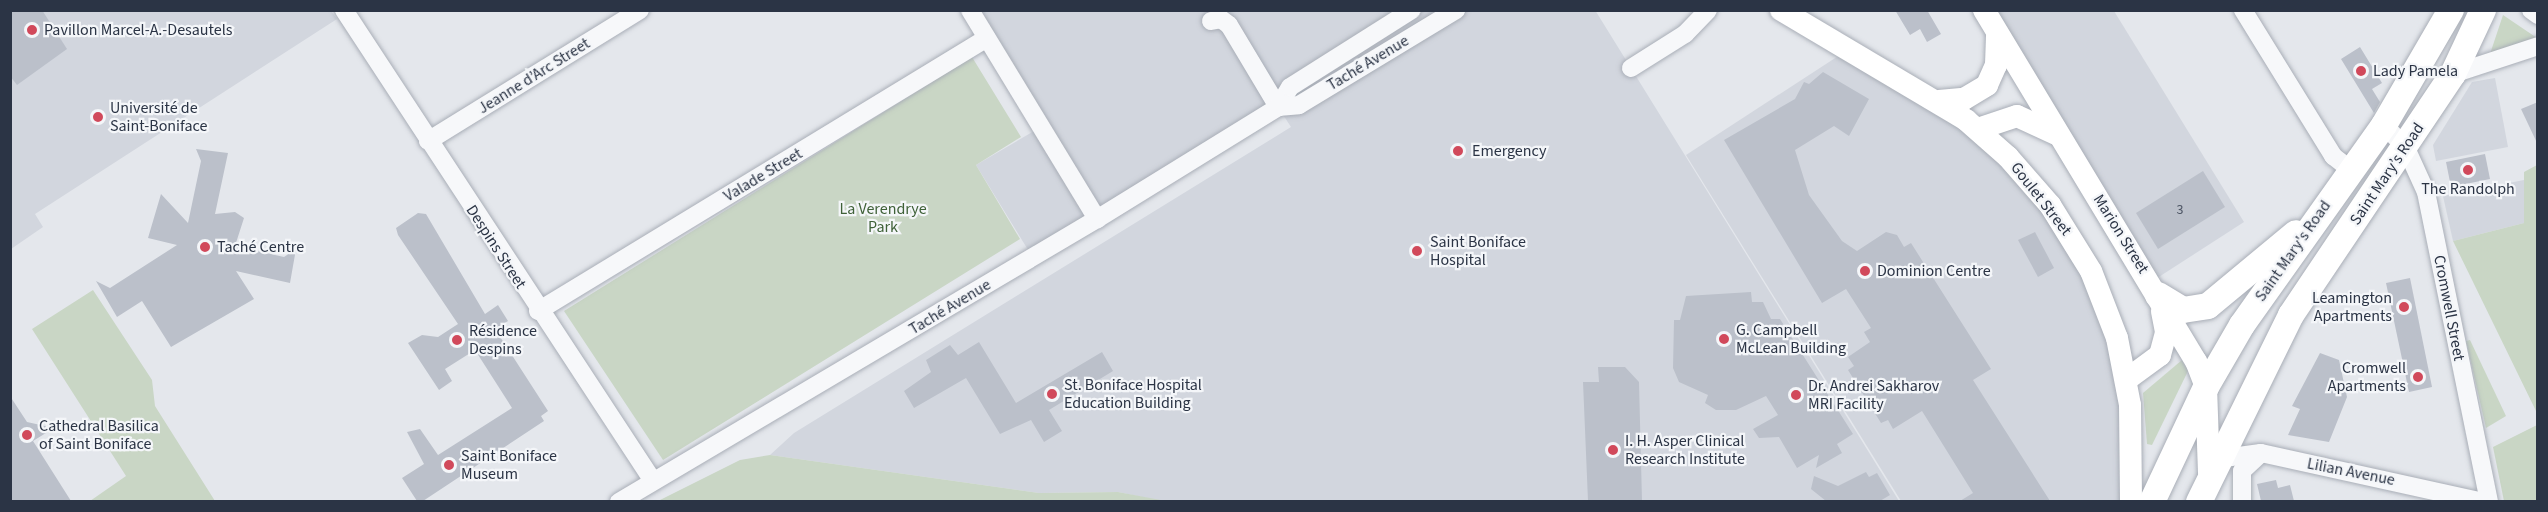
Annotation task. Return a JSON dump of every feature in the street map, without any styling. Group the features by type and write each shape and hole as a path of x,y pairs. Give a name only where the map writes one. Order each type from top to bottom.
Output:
{"highway":[{"name":"Saint Mary's Road","path":"2152,501 2206,387 2276,273 2384,125 2451,10"},
{"path":"2453,74 2483,10"},
{"name":"Saint Mary’s Road","path":"2406,148 2453,74"},
{"name":"Saint Mary's Road","path":"2199,501 2213,466 2290,315 2406,148"},
{"path":"2158,295 2183,310 2208,306 2314,221"},
{"path":"2276,273 2290,315"}],"main road":[{"name":"Goulet Street","path":"1781,10 1939,101 1978,129 2031,181 2077,245 2111,319 2126,380 2131,501"},
{"name":"Marion Street","path":"1984,10 2158,295 2206,387 2213,466"},
{"path":"1939,101 1964,99 1987,85 1996,65 1996,31"},
{"path":"1978,129 2017,116 2060,136"},
{"path":"2126,380 2151,366 2163,349 2166,332 2158,295"}],"street":[{"name":"Despins Street","path":"344,10 538,311 652,481"},
{"name":"Jeanne d’Arc Street","path":"428,141 640,10"},
{"path":"970,10 1097,219"},
{"name":"Taché Avenue","path":"1278,107 1290,87 1412,10"},
{"path":"1631,68 1686,34 1708,10"},
{"path":"2243,10 2333,156 2351,170"},
{"path":"2531,10 2538,15"},
{"name":"Taché Avenue","path":"619,501 1097,219 1278,107 1299,105 1451,12"},
{"path":"1211,21 1221,19 1229,25 1278,107"},
{"name":"Valade Street","path":"538,311 987,39"},
{"path":"2453,74 2538,46"},
{"name":"Cromwell Street","path":"2384,125 2406,148 2426,192 2489,501"},
{"path":"2242,501 2242,471 2261,453"},
{"name":"Lilian Avenue","path":"2213,466 2261,453 2484,501"}],"shaded area":[{"name":"Saint Boniface Hospital","path":"1205,10 1220,18 1215,11 1595,10 1899,501 1166,502 1118,492 1039,493 770,455 794,433 1291,127 1278,107 1033,258 976,165 1041,127 970,11"},
{"name":"Université de Saint-Boniface","path":"11,11 331,11 337,19 35,214 43,227 11,249"},
{"path":"1983,11 2114,11 2244,222 2151,282"},
{"path":"1849,49 2008,157 2111,319 2131,501 1901,501 1686,155"},
{"path":"2495,78 2508,147 2436,161 2433,145 2472,82"},
{"path":"2524,180 2524,223 2453,241 2443,196"}],"green space":[{"path":"2503,15 2537,38 2489,57"},
{"name":"La Verendrye Park","path":"972,57 1021,137 976,165 1020,239 663,460 564,311"},
{"path":"2537,165 2537,413 2453,241 2524,223 2524,172"},
{"path":"93,290 152,380 155,406 215,501 90,501 126,476 32,329"},
{"path":"2470,340 2506,416 2486,428 2466,341"},
{"path":"2182,360 2188,371 2152,445 2147,444 2143,393"},
{"path":"2537,425 2537,501 2504,501 2493,447"},
{"path":"770,455 1039,493 1118,492 1166,501 658,501 740,460"}],"building":[{"name":"Pavillon Marcel-A.-Desautels","path":"10,10 42,10 67,49 17,85 10,76"},
{"path":"1895,10 1927,10 1941,34 1927,42 1920,29 1910,35"},
{"name":"Lady Pamela","path":"2360,47 2382,83 2372,89 2380,102 2374,113 2341,59"},
{"name":"Dominion Centre","path":"1823,72 1869,99 1849,136 1834,126 1795,150 1809,195 1842,241 1857,251 1886,232 1897,235 1904,247 1911,243 1991,369 1973,380 2050,501 1960,501 1973,493 1922,411 1893,429 1888,420 1881,423 1848,370 1854,366 1848,357 1870,342 1864,332 1871,328 1846,289 1822,303 1724,140 1795,99 1804,82 1809,84"},
{"path":"2538,102 2538,145 2521,109"},
{"name":"Taché Centre","path":"196,149 228,153 215,214 235,212 244,218 235,246 284,257 296,249 290,283 236,271 254,299 171,347 142,301 117,317 96,281 110,288 177,245 148,238 161,194 188,223 201,161"},
{"name":"The Randolph","path":"2485,154 2490,179 2451,187 2446,162"},
{"path":"2203,171 2225,207 2158,249 2136,213"},
{"name":"Résidence Despins","path":"418,213 426,214 485,314 498,305 508,321 495,329 548,411 541,416 544,421 423,501 417,501 402,478 424,464 407,432 420,429 438,455 512,408 475,350 445,369 452,381 439,390 408,343 422,335 438,337 458,324 398,235 396,228"},
{"path":"2035,232 2054,268 2038,277 2018,240"},
{"path":"2410,278 2432,387 2409,392 2386,283"},
{"path":"1751,292 1752,302 1763,302 1771,319 1780,319 1853,434 1837,444 1842,453 1816,468 1819,455 1797,468 1779,437 1759,438 1753,429 1778,415 1766,396 1736,410 1716,410 1705,403 1708,395 1679,382 1673,368 1674,320 1680,320 1686,296"},
{"name":"St. Boniface Hospital Education Building","path":"979,342 1016,403 1102,352 1113,371 1049,410 1062,431 1044,442 1031,420 1000,434 966,378 914,408 904,391 931,372 926,360 950,345 958,355"},
{"path":"2320,353 2339,360 2347,397 2329,442 2288,435 2300,409 2292,406"},
{"name":"I. H. Asper Clinical Research Institute","path":"1598,367 1625,367 1639,382 1642,501 1588,501 1583,382 1599,382"},
{"name":"Cathedral Basilica of Saint Boniface","path":"10,396 27,422 54,428 33,441 71,501 10,501"},
{"path":"1866,472 1869,477 1877,473 1890,495 1880,501 1826,501 1811,489 1814,476 1838,486"},
{"path":"2276,480 2278,488 2290,485 2294,501 2261,501 2257,484"}],"place":[{"name":"Pavillon Marcel-A.-Desautels","path":"32,30"},
{"name":"Lady Pamela","path":"2361,71"},
{"name":"Université de Saint-Boniface","path":"98,117"},
{"name":"Emergency","path":"1458,151"},
{"name":"The Randolph","path":"2468,170"},
{"name":"Taché Centre","path":"205,247"},
{"name":"Saint Boniface Hospital","path":"1417,251"},
{"name":"Dominion Centre","path":"1865,271"},
{"name":"Leamington Apartments","path":"2404,307"},
{"name":"G. Campbell McLean Building","path":"1724,339"},
{"name":"Résidence Despins","path":"457,340"},
{"name":"Cromwell Apartments","path":"2418,377"},
{"name":"St. Boniface Hospital Education Building","path":"1052,394"},
{"name":"Dr. Andrei Sakharov MRI Facility","path":"1796,395"},
{"name":"Cathedral Basilica of Saint Boniface","path":"27,435"},
{"name":"I. H. Asper Clinical Research Institute","path":"1613,450"},
{"name":"Saint Boniface Museum","path":"449,465"}]}
